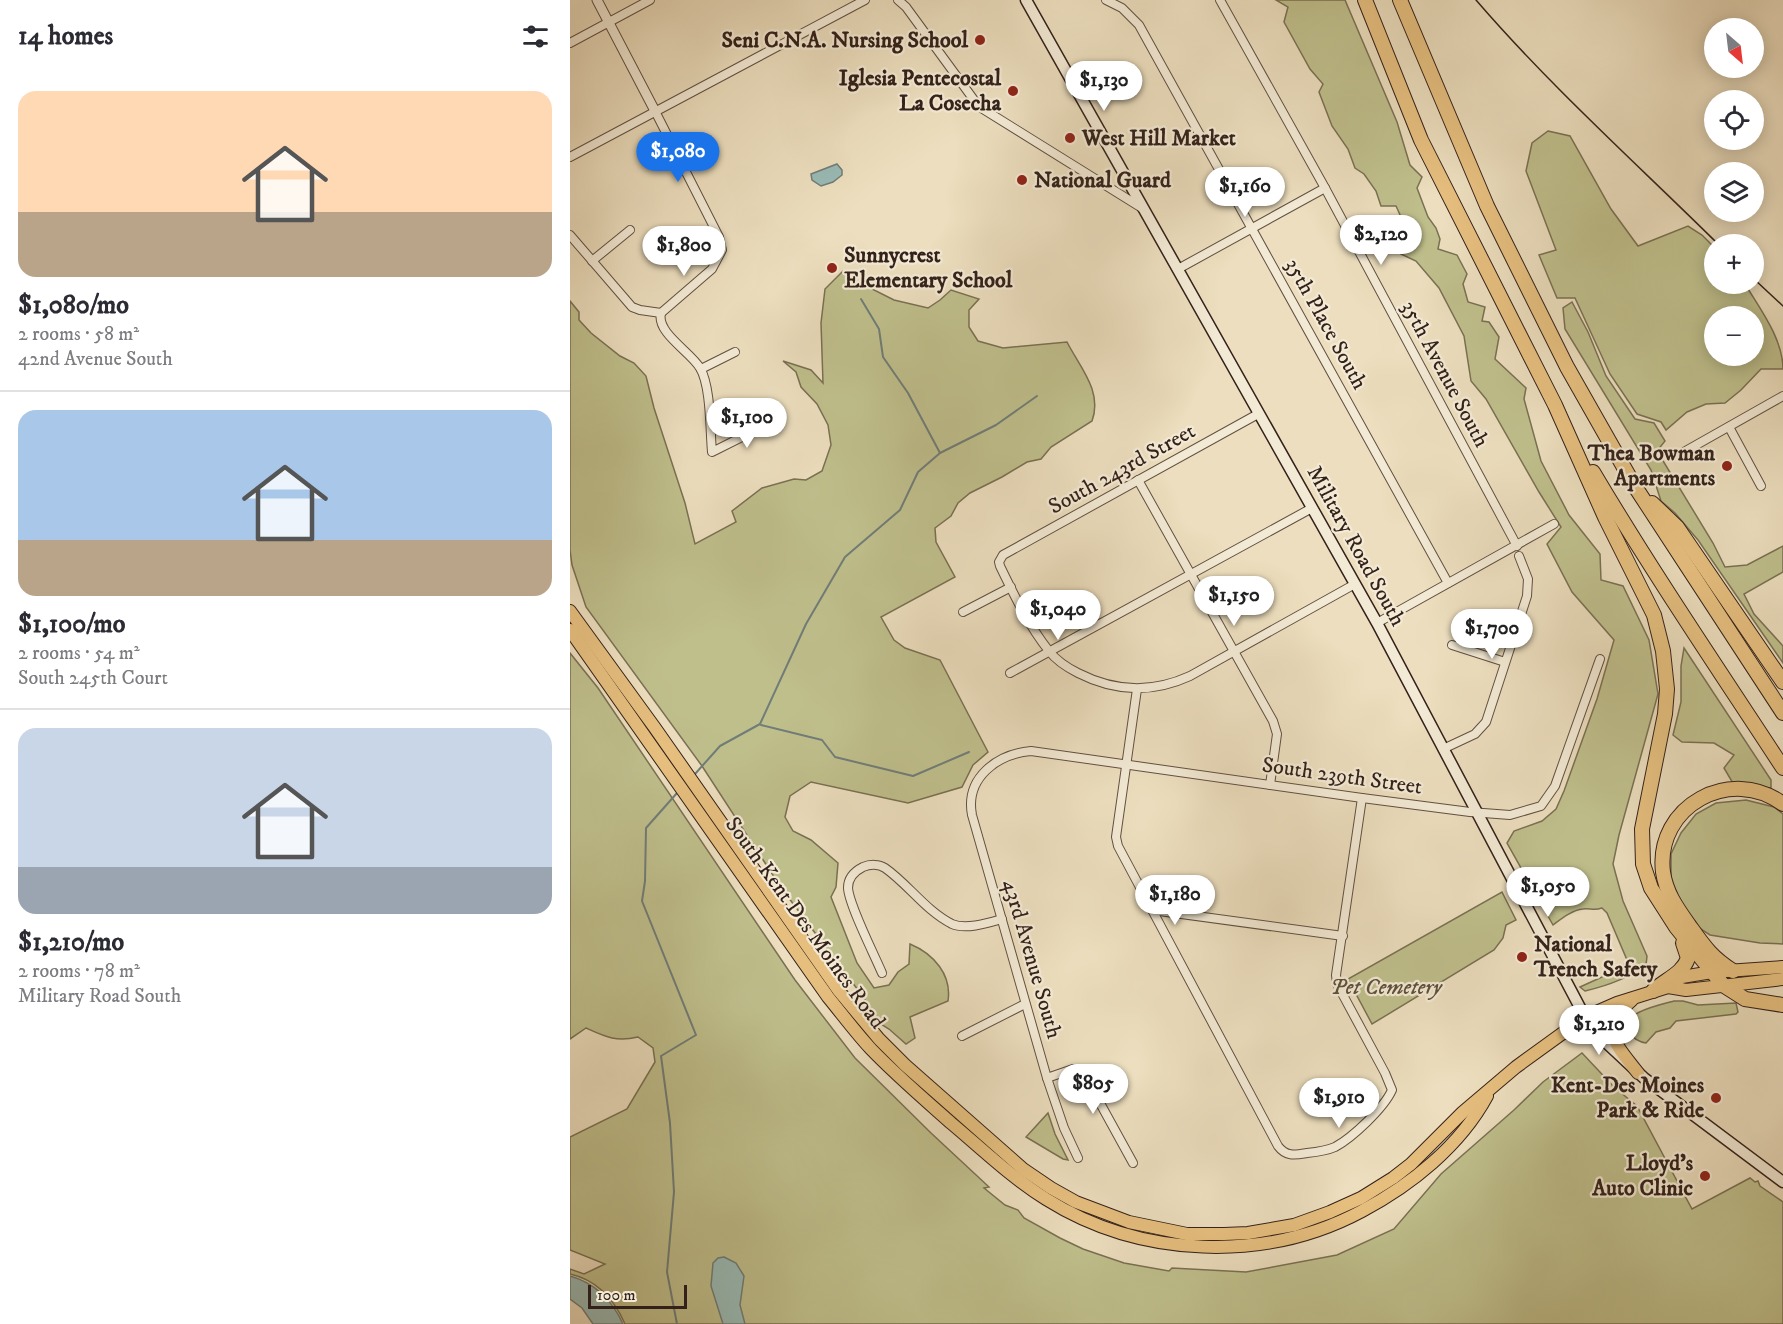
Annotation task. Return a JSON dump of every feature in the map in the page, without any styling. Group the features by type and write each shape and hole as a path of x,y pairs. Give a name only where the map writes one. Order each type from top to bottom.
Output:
{"highway":[{"path":"1365,0 1421,140 1555,405 1605,517 1647,598 1660,633 1666,669 1666,702 1645,805 1641,844 1643,864 1651,888 1676,927 1723,985 1745,999 1783,1005"},
{"path":"1400,0 1465,155 1519,272 1567,367 1634,485 1783,713"},
{"path":"1555,405 1636,544 1783,768"},
{"path":"1634,485 1677,527 1783,682"},
{"name":"South Kent Des Moines Road","path":"570,611 662,737 839,992 860,1018 905,1065 1005,1154 1041,1182 1076,1202 1129,1222 1187,1234 1248,1233 1294,1225 1351,1203 1394,1178 1428,1149 1463,1113 1538,1049 1585,1017 1668,987 1682,977 1783,966"},
{"name":"South Kent Des Moines Road","path":"570,630 828,997 854,1029 885,1063 1001,1166 1029,1188 1059,1207 1124,1234 1172,1244 1209,1248 1303,1235 1345,1220 1416,1176 1476,1117 1489,1092"},
{"path":"1734,970 1715,960 1673,902 1663,870 1666,841 1670,830 1683,812 1710,793 1732,788 1746,788 1768,794 1783,804"},
{"path":"1653,991 1662,982 1683,969 1687,962 1688,953 1676,927"},
{"name":"South Kent Des Moines Road","path":"1668,987 1686,990 1783,979"},
{"path":"1636,997 1618,1012 1613,1023 1613,1030 1617,1044 1638,1073"}],"main road":[{"name":"Military Road South","path":"1031,2 1142,208 1377,622 1585,1017 1598,1035 1638,1073 1783,1182"}],"street":[{"path":"597,0 719,237 722,250 712,269 661,313 659,319 665,330 701,369 708,398 712,452 770,423"},
{"path":"570,43 650,0"},
{"path":"570,157 865,0"},
{"path":"898,0 906,7 983,109 1142,208"},
{"name":"35th Place South","path":"1106,0 1122,8 1139,25 1448,584"},
{"name":"35th Avenue South","path":"1220,0 1325,188 1517,546"},
{"path":"1178,270 1325,188"},
{"path":"592,261 630,231"},
{"path":"570,235 632,307 661,313"},
{"path":"701,369 735,352"},
{"path":"1682,453 1783,396"},
{"name":"South 243rd Street","path":"1011,587 999,564 1003,555 1258,414"},
{"path":"1729,427 1761,486"},
{"path":"1138,480 1276,727 1277,743 1270,785"},
{"path":"1010,673 1312,508"},
{"path":"1377,622 1554,524"},
{"path":"1443,749 1472,736 1483,726 1493,703 1525,604 1528,587 1526,570 1519,556"},
{"path":"963,612 1011,587 1050,652 1066,666 1096,682 1137,689 1182,680 1356,584"},
{"path":"1452,645 1505,662"},
{"name":"South 239th Street","path":"985,770 1006,756 1031,751 1362,798 1510,815 1541,806 1555,786 1600,659"},
{"path":"1137,689 1116,841 1128,869 1278,1146 1290,1155 1323,1150 1341,1143 1387,1100 1392,1090 1337,984 1336,975 1362,798"},
{"name":"43rd Avenue South","path":"985,770 976,782 971,807 1047,1078 1064,1128 1078,1158"},
{"path":"882,973 848,887 853,875 861,868 883,867 952,924 976,925 1002,919"},
{"path":"1152,910 1343,936"},
{"path":"962,1036 1025,1004"},
{"path":"1047,1078 1073,1070 1084,1074 1133,1163"}],"green space":[{"path":"1276,0 1345,0 1397,122 1410,165 1422,177 1417,188 1428,217 1440,239 1438,249 1457,255 1467,274 1463,284 1468,302 1485,307 1482,321 1489,322 1499,337 1495,359 1526,388 1524,399 1541,461 1569,515 1600,554 1601,580 1623,586 1649,640 1658,694 1613,864 1623,901 1647,956 1646,965 1609,984 1585,991 1580,987 1622,968 1627,960 1607,913 1602,908 1579,910 1553,925 1507,843 1514,831 1542,821 1556,809 1597,699 1614,640 1572,592 1547,544 1561,527 1486,399 1471,381 1464,336 1439,288 1416,261 1401,254 1406,228 1396,206 1381,206 1376,191 1364,174 1355,168 1348,149 1332,126 1319,92 1323,84 1310,69 1284,22 1288,7"},
{"path":"1548,131 1570,136 1611,209 1638,246 1688,226 1702,235 1704,237 1704,294 1751,294 1759,306 1704,306 1704,366 1764,366 1764,314 1779,347 1783,369 1761,369 1725,403 1706,404 1687,412 1666,430 1661,422 1637,414 1610,374 1575,298 1557,298 1539,255 1556,250 1526,171 1532,143"},
{"path":"843,271 850,278 894,300 928,308 951,290 979,299 969,310 969,327 978,341 1003,348 1067,342 1088,379 1095,410 1092,421 1051,447 1041,459 1027,462 970,493 958,503 951,516 935,528 936,542 955,577 881,617 894,640 905,648 940,660 988,752 973,765 962,787 908,803 811,782 790,796 785,817 793,831 811,840 838,863 836,887 831,897 857,963 874,988 889,985 898,972 909,964 910,944 927,953 940,966 944,974 948,1001 910,1017 915,1038 906,1044 879,1023 864,998 782,889 702,766 586,607 572,565 570,550 570,301 579,312 579,320 591,333 620,356 634,363 646,376 685,503 695,544 736,522 732,511 762,488 794,479 806,480 822,471 831,445 828,425 817,404 801,387 796,372 783,361 811,370 823,383 821,323 825,289"},
{"path":"1572,302 1588,332 1606,376 1635,419 1654,423 1665,441 1657,451 1725,567 1747,565 1783,546 1783,572 1744,594 1754,614 1783,646 1783,663 1698,540 1675,513 1661,501 1651,470 1565,329 1563,308"},
{"path":"1684,648 1771,780 1771,788 1734,785 1724,768 1734,755 1714,743 1682,742 1673,735 1681,702 1681,666"},
{"path":"570,653 598,688 795,980 855,1058 989,1187 984,1188 1005,1205 1018,1210 1024,1218 1060,1238 1083,1249 1124,1263 1169,1271 1172,1268 1246,1272 1337,1255 1394,1229 1441,1174 1543,1082 1582,1053 1614,1087 1637,1106 1692,1209 1750,1178 1755,1182 1758,1181 1760,1186 1783,1202 1783,1324 625,1324 616,1306 604,1292 588,1281 570,1274 570,1269 584,1274 605,1264 570,1250 570,1137 627,1109 655,1062 653,1048 638,1037 611,1038 586,1028 570,1039"},
{"path":"1746,800 1774,807 1783,814 1783,944 1760,943 1710,935 1690,922 1677,903 1671,880 1671,854 1681,833 1696,814 1716,803"},
{"name":"Pet Cemetery","path":"1502,892 1516,920 1506,925 1503,938 1494,950 1372,1024 1348,979"},
{"path":"1674,1001 1698,1005 1736,1003 1738,1012 1676,1021 1670,1028 1656,1032 1646,1043 1636,1040 1629,1033 1626,1026 1628,1020 1634,1015 1651,1007"},
{"path":"1048,1113 1055,1134 1068,1160 1026,1137"}],"water":[{"path":"837,164 842,170 842,175 833,182 821,186 812,180 811,174"},
{"path":"724,1257 736,1263 744,1276 740,1305 745,1324 723,1324 711,1286 713,1263 718,1258"},
{"path":"570,1276 587,1283 602,1294 614,1307 623,1324 593,1324 582,1308 570,1299"}],"waterway":[{"path":"861,299 879,329 883,357 908,393 940,453"},
{"path":"695,774 720,746 760,724 806,624 845,557 900,510 918,472 940,453 996,425 1037,396"},
{"path":"761,725 822,740 835,757 913,776 969,752"},
{"path":"677,793 646,828 645,881 642,901 696,1035 661,1056 670,1123 674,1192 667,1272 677,1324"}],"tram line":[{"path":"1476,0 1534,64 1708,234"},
{"path":"1764,288 1783,306"}],"place":[{"name":"Seni C.N.A. Nursing School","path":"980,40"},
{"name":"Iglesia Pentecostal La Cosecha","path":"1013,91"},
{"name":"West Hill Market","path":"1070,138"},
{"name":"National Guard","path":"1022,180"},
{"name":"Sunnycrest Elementary School","path":"832,268"},
{"name":"Thea Bowman Apartments","path":"1727,466"},
{"name":"National Trench Safety","path":"1522,957"},
{"name":"Kent-Des Moines Park & Ride","path":"1716,1098"},
{"name":"Lloyd's Auto Clinic","path":"1705,1176"}]}
